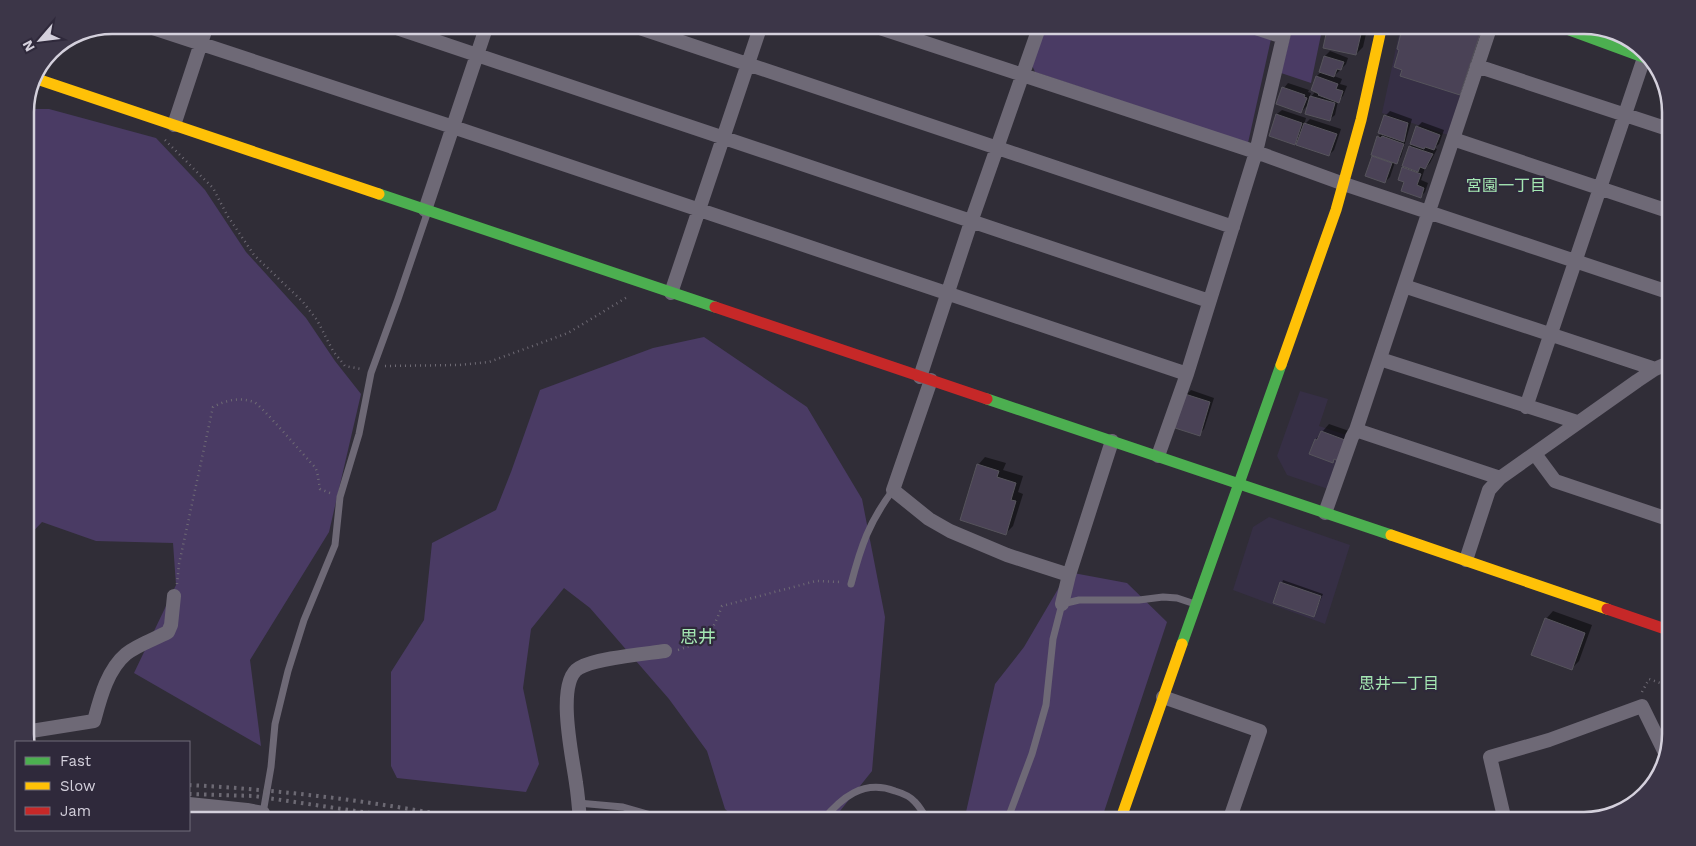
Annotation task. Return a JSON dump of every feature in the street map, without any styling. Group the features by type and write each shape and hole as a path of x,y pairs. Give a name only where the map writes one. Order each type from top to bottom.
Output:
{"street":[{"path":"171,34 1187,374"},
{"path":"174,125 204,34"},
{"path":"416,34 1209,301"},
{"path":"427,210 484,34"},
{"path":"657,34 1233,228"},
{"path":"671,293 758,34"},
{"path":"898,34 1256,152 1344,184 1662,290"},
{"path":"1037,34 971,222 893,490 929,519 950,531 1007,555 1069,575"},
{"path":"1158,456 1187,374 1256,152 1283,34"},
{"path":"1123,812 1344,184 1363,112 1380,34"},
{"path":"1325,514 1356,430 1488,34"},
{"path":"1581,34 1638,55"},
{"path":"1526,407 1624,114 1646,65"},
{"path":"1477,66 1662,127"},
{"path":"41,80 1662,627"},
{"path":"1453,139 1662,209"},
{"path":"1404,286 1655,369"},
{"path":"1380,359 1577,422"},
{"path":"1466,560 1489,490 1500,478 1577,422 1662,366"},
{"path":"1356,430 1500,478"},
{"path":"1062,604 1069,575 1112,441"},
{"path":"1535,454 1555,481 1662,517"},
{"path":"34,731 94,721 98,703 117,663 127,653 168,632 171,625 174,596"},
{"path":"579,812 566,713 568,686 572,675 576,669 588,663 665,651"},
{"path":"1163,698 1260,731 1232,812"},
{"path":"1503,812 1490,757 1549,740 1642,706 1661,745"},
{"path":"190,804 252,812"}],"lane":[{"path":"1608,44 1609,38"},
{"path":"264,812 275,724 288,671 304,620 335,545 340,497 359,434 373,368 427,210"},
{"path":"851,584 863,542 877,511 893,490"},
{"path":"1010,812 1032,754 1046,705 1053,639 1062,604 1079,600 1139,600 1163,597 1177,598 1196,604"},
{"path":"831,812 843,799 865,788 884,787 905,794 914,800 922,812"},
{"path":"578,803 623,807 640,812"}],"path":[{"path":"154,118 167,143 198,171 213,188 227,216 254,255 303,302 317,320 333,350 346,366 373,368 489,362 568,332 646,285"},
{"path":"174,596 176,596 179,564 213,407 226,400 236,399 256,402 315,468 320,489 340,497"},
{"path":"665,651 674,652 701,641 714,628 722,606 816,581 851,584"},
{"path":"1642,706 1637,699 1650,679 1662,684"}],"shaded area":[{"path":"1042,34 1255,34 1271,39 1248,143 1035,72 1032,65"},
{"path":"1291,34 1321,34 1311,83 1281,73"},
{"path":"1399,34 1481,34 1448,135 1382,113"},
{"path":"34,109 49,109 156,138 205,190 246,252 306,318 335,361 361,394 329,532 250,660 261,746 134,673 176,585 173,543 96,541 42,522 34,530"},
{"path":"704,337 807,407 862,499 885,617 872,771 839,812 728,812 725,809 707,751 669,699 590,608 564,588 531,629 523,688 539,764 526,792 397,778 391,766 391,672 424,620 432,543 496,510 540,390 653,348"},
{"path":"1300,391 1328,399 1319,426 1349,436 1331,490 1287,475 1277,456"},
{"path":"1269,517 1350,545 1325,624 1233,590 1253,527"},
{"path":"1068,572 1127,583 1167,622 1104,812 966,812 995,684 1024,647"}],"building":[{"path":"1326,34 1361,34 1356,55 1323,48"},
{"path":"1401,34 1480,34 1460,95 1400,76 1402,70 1394,67 1399,50 1397,49"},
{"path":"1324,56 1344,62 1341,70 1337,69 1334,77 1319,72"},
{"path":"1316,76 1338,84 1336,89 1343,91 1339,103 1318,95 1311,90"},
{"path":"1282,87 1305,95 1304,97 1307,98 1301,113 1276,104"},
{"path":"1310,96 1335,103 1330,121 1305,114"},
{"path":"1276,114 1302,123 1295,145 1269,136"},
{"path":"1384,115 1408,123 1404,142 1378,133"},
{"path":"1304,123 1337,134 1329,156 1296,145"},
{"path":"1416,126 1440,135 1434,150 1410,144"},
{"path":"1377,136 1404,144 1397,164 1371,155"},
{"path":"1409,146 1433,154 1425,169 1420,167 1418,172 1402,166"},
{"path":"1372,156 1392,163 1385,183 1365,176"},
{"path":"1402,167 1421,174 1417,185 1424,188 1421,198 1401,191 1404,182 1398,180"},
{"path":"1185,394 1210,402 1200,436 1175,428"},
{"path":"1321,431 1345,440 1340,462 1334,459 1333,463 1309,454 1315,439 1317,440"},
{"path":"977,464 999,471 997,477 1016,483 1011,500 1016,501 1006,535 960,520"},
{"path":"1280,582 1321,596 1314,617 1273,603"},
{"path":"1545,618 1585,633 1572,670 1531,655"}],"railway":[{"path":"190,785 261,790 332,798 426,812"},
{"path":"190,794 254,796 363,812"}],"traffic: fast":[{"path":"1580,34 1638,55"},
{"path":"379,194 715,307"},
{"path":"1182,644 1281,365"},
{"path":"987,399 1391,535"}],"traffic: slow":[{"path":"1281,365 1336,210 1361,120 1380,34"},
{"path":"41,80 379,194"},
{"path":"1391,535 1607,609"},
{"path":"1123,812 1182,644"}],"traffic: jam":[{"path":"715,307 987,399"},
{"path":"1607,609 1662,628"}],"district":[{"name":"宮園一丁目","path":"1506,185"},
{"name":"思井","path":"698,637"},
{"name":"思井一丁目","path":"1399,683"}]}
